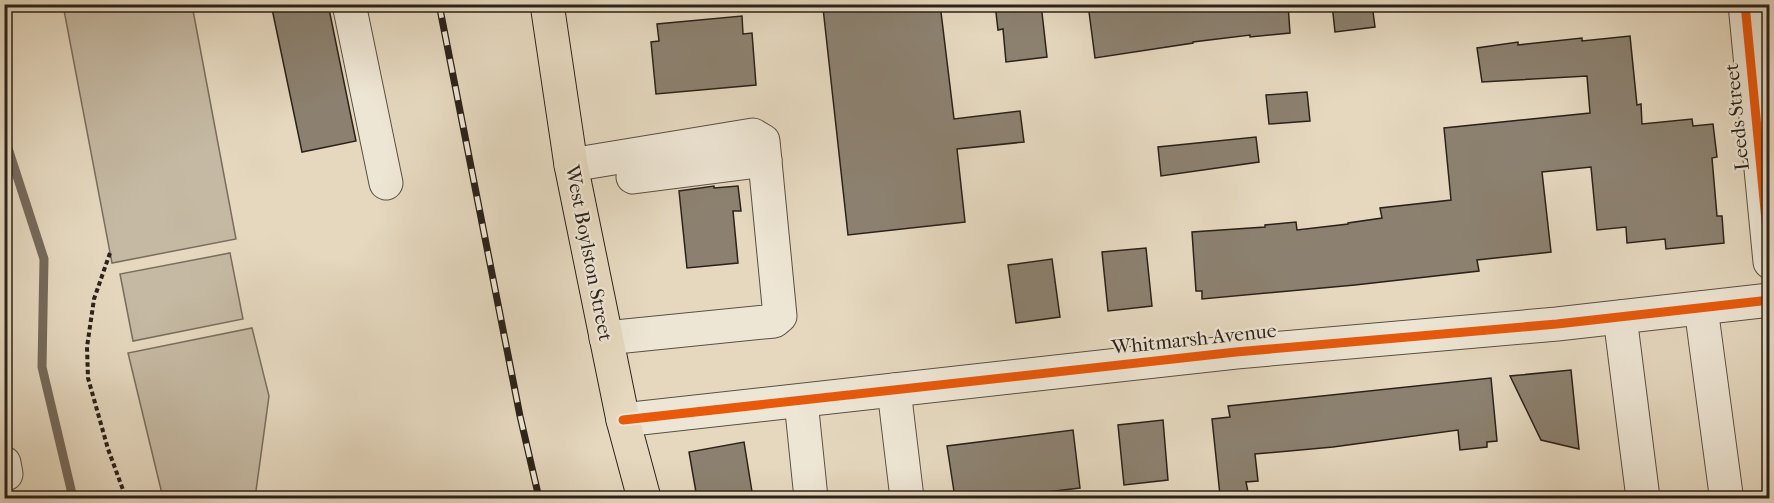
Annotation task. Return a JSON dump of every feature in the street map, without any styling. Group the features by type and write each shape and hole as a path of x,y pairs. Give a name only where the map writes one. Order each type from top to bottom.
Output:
{"main road":[{"name":"West Boylston Street","path":"547,4 571,165 623,420 644,498"}],"street":[{"path":"349,4 386,183"},
{"name":"Leeds Street","path":"1744,4 1770,262"},
{"path":"571,165 753,135 763,141 780,316 774,321 606,338"},
{"path":"628,177 765,160"},
{"name":"Whitmarsh Avenue","path":"623,420 1236,352 1620,317 1770,300"},
{"path":"1701,308 1726,494 1723,498"},
{"path":"1620,317 1643,498"},
{"path":"894,390 907,498"},
{"path":"801,401 811,498"}],"path":[{"path":"110,253 94,299 87,347 88,378 108,449 126,498"}],"shaded area":[{"path":"63,5 192,5 236,239 112,263"},
{"path":"230,253 243,319 133,341 120,274"},
{"path":"252,328 269,396 255,498 163,498 128,353"}],"building":[{"path":"271,4 328,4 356,141 302,152"},
{"path":"850,4 940,4 954,119 1020,111 1024,142 957,149 965,222 848,235 823,8"},
{"path":"995,4 1041,4 1047,57 1006,62 1003,29 998,30"},
{"path":"1088,4 1288,4 1290,33 1193,42 1095,58"},
{"path":"1332,4 1372,4 1375,27 1335,32"},
{"path":"742,16 743,34 752,33 756,85 656,94 651,42 659,41 657,24"},
{"path":"1630,36 1637,105 1641,104 1642,124 1692,119 1693,126 1713,124 1717,157 1712,158 1717,216 1722,216 1724,243 1666,249 1665,239 1627,243 1626,227 1597,230 1591,167 1542,172 1551,252 1477,260 1479,271 1355,285 1202,299 1202,291 1196,291 1192,232 1265,227 1265,225 1296,222 1297,230 1348,224 1382,218 1380,208 1451,200 1444,128 1590,113 1587,76 1482,82 1477,48 1518,42 1518,45 1582,38 1582,41"},
{"path":"1307,92 1310,121 1269,124 1266,95"},
{"path":"1256,137 1259,162 1161,176 1158,147"},
{"path":"714,186 714,188 738,186 741,211 733,211 738,263 687,268 679,191"},
{"path":"1146,248 1152,306 1108,311 1102,252"},
{"path":"1052,259 1060,317 1016,323 1008,265"},
{"path":"1571,370 1579,449 1541,440 1510,376"},
{"path":"1491,378 1497,441 1487,442 1487,447 1460,450 1458,430 1333,447 1255,454 1258,481 1246,482 1248,492 1220,495 1212,419 1230,417 1228,406"},
{"path":"1163,420 1168,480 1124,485 1118,425"},
{"path":"1073,430 1080,488 995,498 955,498 947,446"},
{"path":"744,442 753,498 697,498 689,452"}],"waterway":[{"path":"4,136 44,259 42,367 73,498"}],"railway":[{"path":"439,4 520,416 539,498"}],"cycle path":[{"path":"1745,4 1770,262"},
{"path":"623,420 1236,352 1557,324 1770,300"}]}
